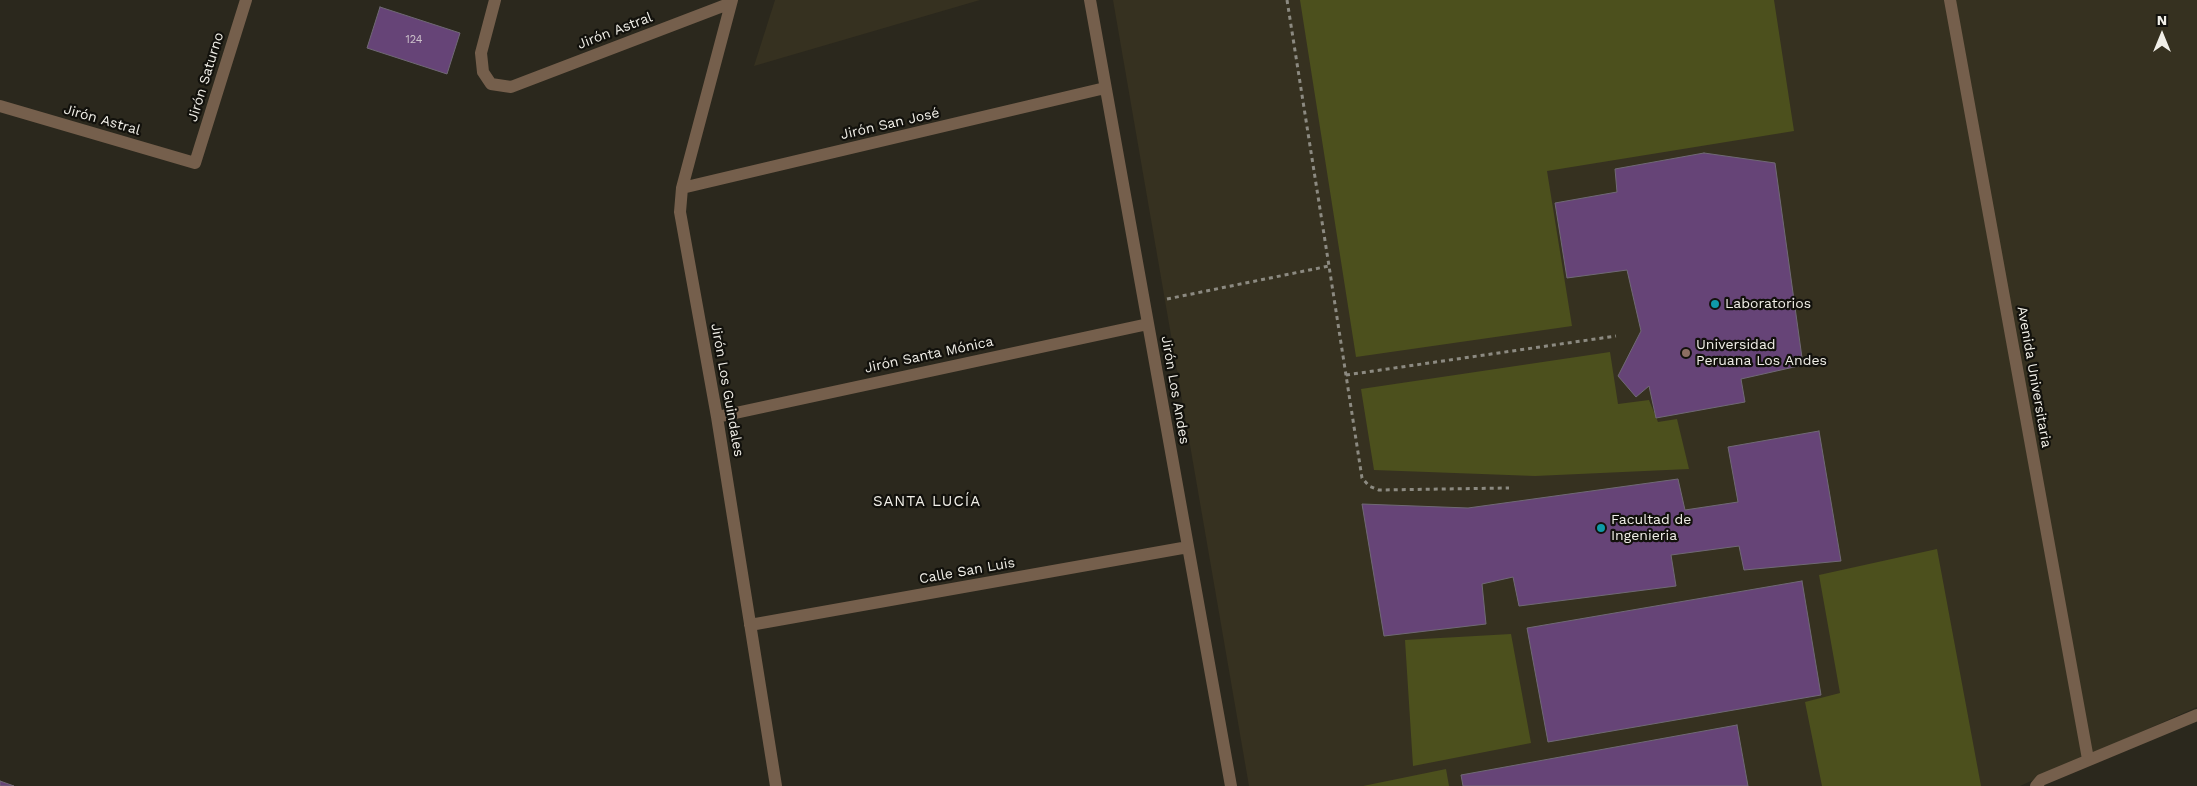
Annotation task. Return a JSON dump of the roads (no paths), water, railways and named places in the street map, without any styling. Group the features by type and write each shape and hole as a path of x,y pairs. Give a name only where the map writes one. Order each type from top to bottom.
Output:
{"street":[{"name":"Jirón Saturno","path":"195,163 246,0"},
{"name":"Jirón Astral","path":"495,0 481,53 483,72 491,84 511,87 732,2"},
{"name":"Jirón Los Andes","path":"1090,0 1231,786"},
{"name":"Avenida Universitaria","path":"1950,0 2088,759"},
{"name":"Jirón Los Guindales","path":"732,2 682,188 680,212 717,416 776,786"},
{"name":"Jirón San José","path":"682,188 1105,88"},
{"name":"Jirón Astral","path":"0,106 195,163"},
{"name":"Jirón Santa Mónica","path":"717,416 1148,324"},
{"name":"Calle San Luis","path":"750,625 1188,547"},
{"path":"2036,786 2041,780 2088,759 2197,715"}],"place":[{"name":"Laboratorios","path":"1715,304"},
{"name":"Universidad Peruana Los Andes","path":"1686,353"},
{"name":"Facultad de Ingenieria","path":"1601,528"}],"district":[{"name":"SANTA LUCÍA","path":"927,502"}]}
